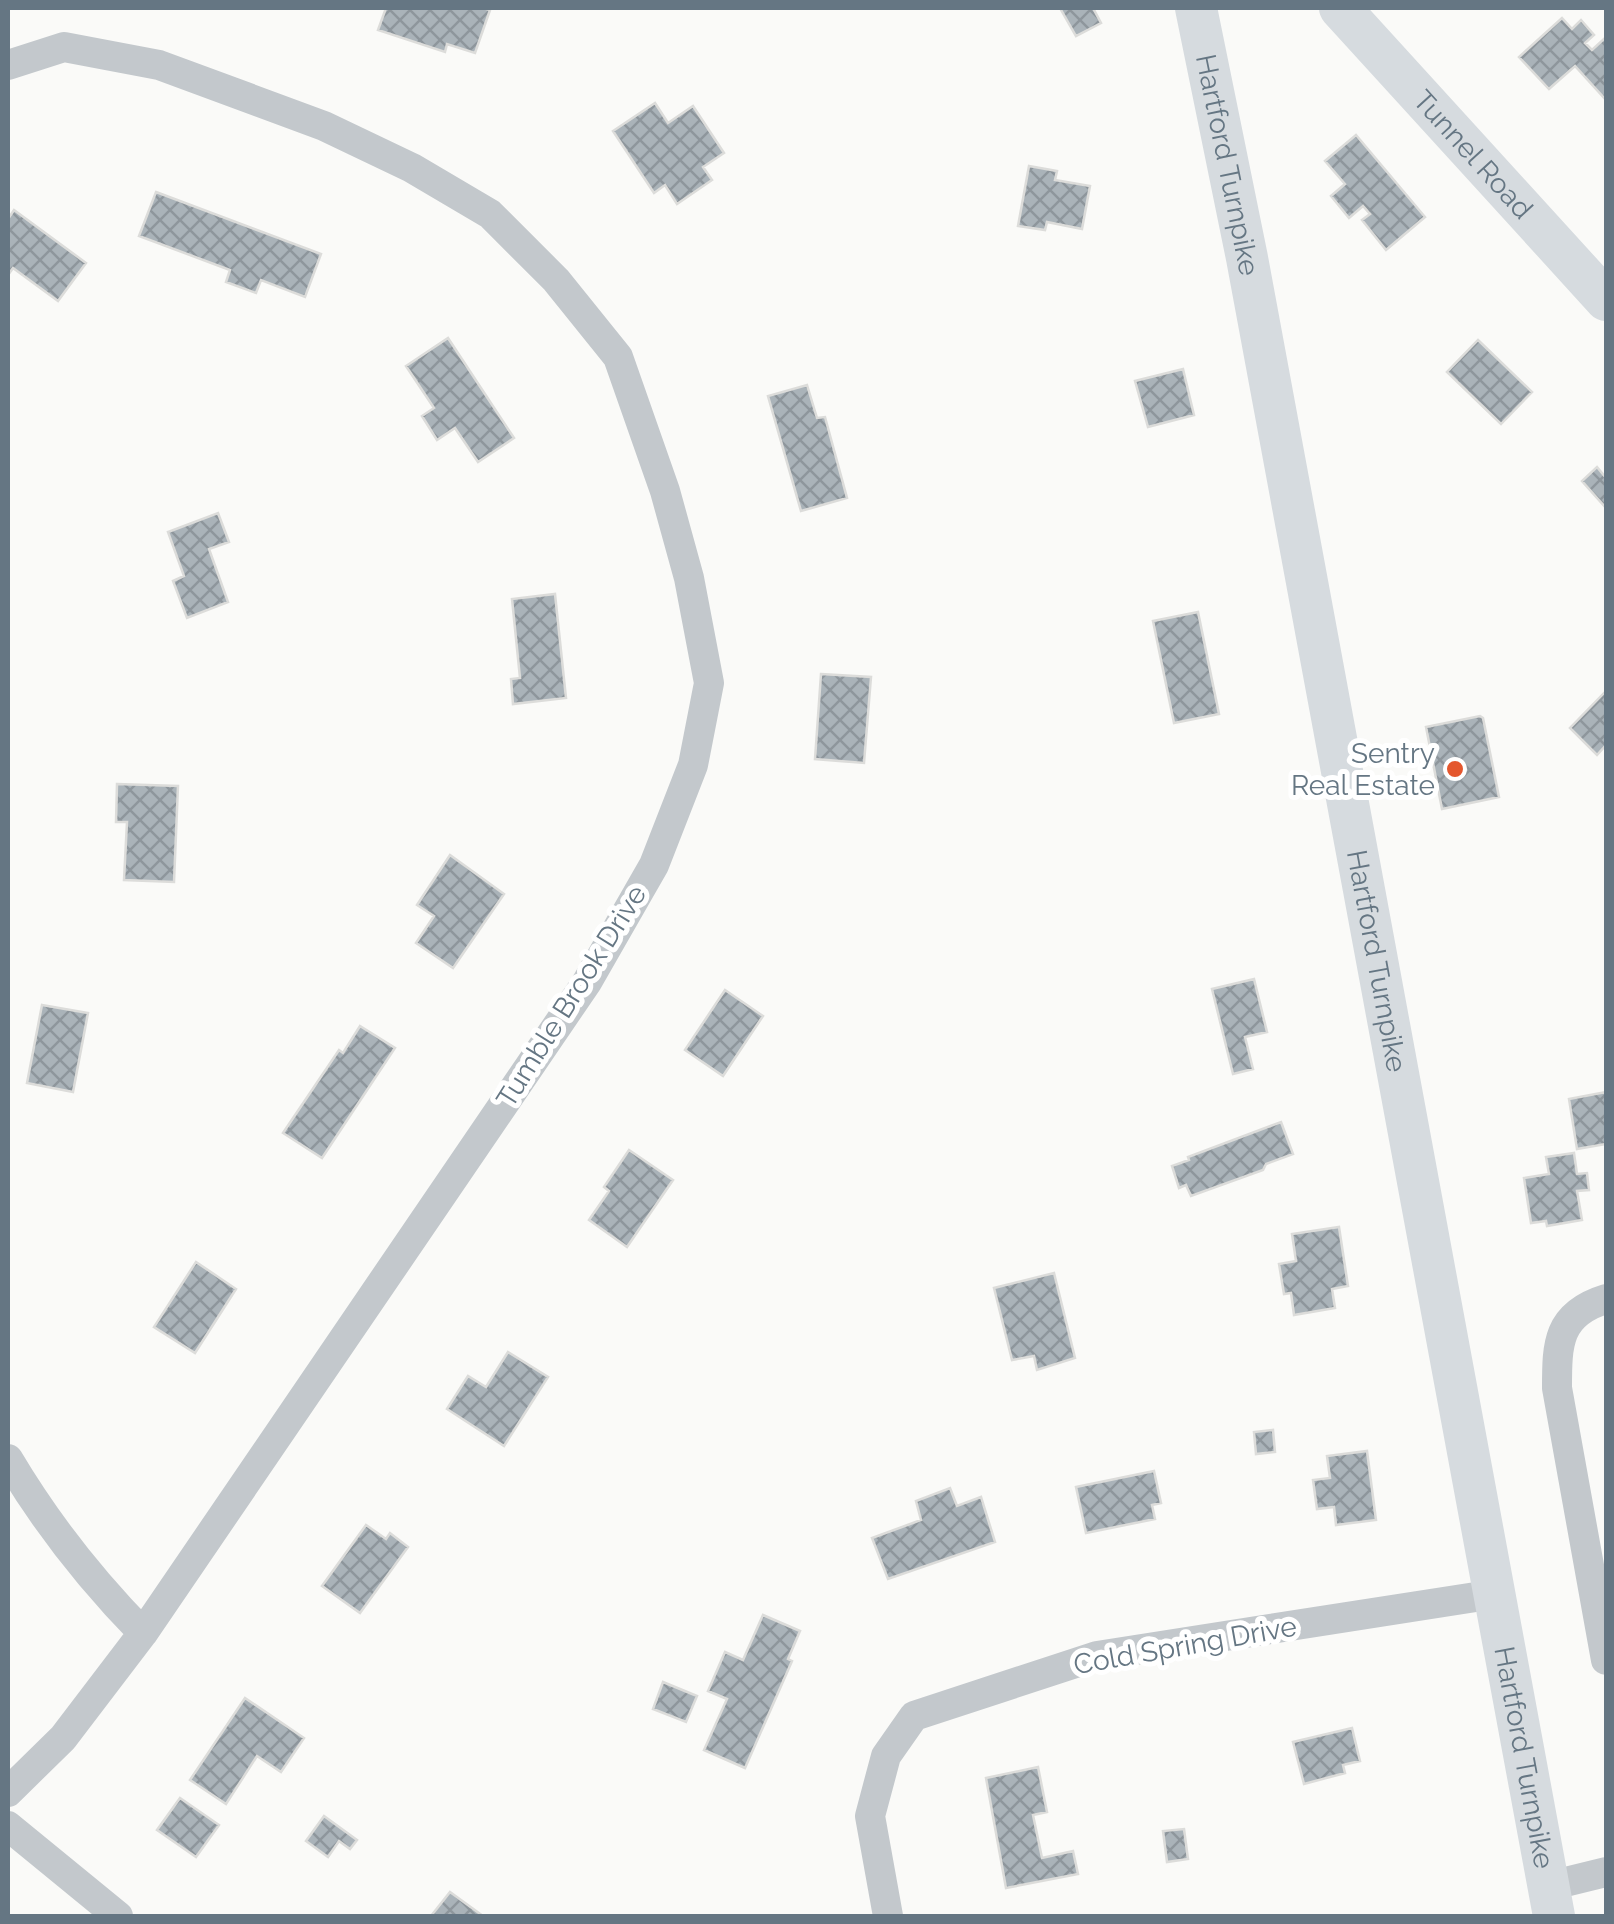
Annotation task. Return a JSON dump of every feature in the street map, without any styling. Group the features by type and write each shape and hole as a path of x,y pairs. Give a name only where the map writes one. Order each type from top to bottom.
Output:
{"main road":[{"name":"Hartford Turnpike","path":"1196,8 1247,258 1552,1901"},
{"name":"Tunnel Road","path":"1340,8 1606,300"}],"street":[{"name":"Tumble Brook Drive","path":"8,65 64,47 160,65 324,126 412,168 490,214 556,280 618,357 665,491 689,578 709,683 692,765 654,865 586,982 144,1633 62,1738 8,1792"},
{"path":"1606,1299 1568,1321 1557,1344 1557,1388 1606,1660"},
{"path":"8,1459 42,1516 101,1590 144,1633"},
{"name":"Cold Spring Drive","path":"888,1916 870,1816 886,1756 914,1716 1097,1656 1495,1594"},
{"path":"8,1826 118,1916"},
{"path":"1552,1901 1606,1872"}],"building":[{"path":"386,8 490,10 475,53 447,44 445,52 378,30"},
{"path":"1060,8 1093,8 1101,23 1076,36"},
{"path":"1562,18 1572,29 1581,20 1594,35 1585,43 1592,50 1606,37 1606,100 1575,66 1549,89 1519,57"},
{"path":"655,103 668,123 693,106 724,153 703,167 712,180 677,204 665,185 654,193 613,131"},
{"path":"1356,135 1425,217 1386,250 1362,220 1370,214 1363,206 1349,218 1331,196 1345,184 1325,161"},
{"path":"1029,166 1057,171 1055,180 1090,186 1082,229 1047,222 1045,230 1018,226"},
{"path":"156,192 321,254 305,297 261,280 256,293 226,282 230,270 139,236"},
{"path":"14,210 86,263 58,301 13,268 8,275 8,219"},
{"path":"448,338 514,438 478,462 455,428 437,440 422,416 434,408 406,366"},
{"path":"1478,340 1532,392 1501,424 1447,372"},
{"path":"1183,369 1194,415 1148,427 1135,381"},
{"path":"807,385 817,418 825,417 847,498 801,511 768,396"},
{"path":"1597,467 1606,478 1606,508 1582,481"},
{"path":"218,513 229,542 209,549 228,602 187,618 173,581 184,576 168,532"},
{"path":"555,594 566,698 513,704 511,679 520,678 512,599"},
{"path":"1198,612 1219,714 1174,723 1153,621"},
{"path":"821,674 871,677 864,763 815,759"},
{"path":"1606,691 1606,745 1597,755 1570,728"},
{"path":"1480,716 1499,797 1442,809 1426,727"},
{"path":"117,784 178,786 174,882 124,880 127,822 116,822"},
{"path":"450,855 504,894 453,968 416,943 434,916 417,905"},
{"path":"1254,979 1267,1032 1245,1037 1253,1069 1233,1074 1212,989"},
{"path":"725,990 763,1016 723,1076 685,1050"},
{"path":"42,1005 88,1013 73,1092 27,1083"},
{"path":"360,1026 395,1048 322,1158 283,1133 339,1050 343,1053"},
{"path":"1606,1092 1606,1144 1577,1149 1569,1099"},
{"path":"1281,1122 1293,1154 1266,1164 1263,1170 1191,1196 1186,1185 1179,1188 1172,1166"},
{"path":"629,1150 673,1180 627,1247 589,1220 609,1191 604,1187"},
{"path":"1574,1153 1577,1174 1587,1173 1589,1190 1577,1191 1582,1220 1547,1226 1546,1221 1531,1223 1524,1178 1549,1174 1546,1157"},
{"path":"1339,1227 1348,1286 1332,1289 1335,1308 1294,1315 1291,1293 1284,1294 1279,1264 1296,1261 1292,1234"},
{"path":"196,1262 236,1289 195,1353 154,1327"},
{"path":"1054,1273 1075,1358 1037,1370 1034,1356 1012,1360 994,1288"},
{"path":"508,1352 548,1377 504,1446 447,1409 468,1376 486,1387"},
{"path":"1273,1430 1275,1452 1256,1454 1254,1432"},
{"path":"1367,1451 1376,1520 1336,1525 1334,1507 1317,1509 1313,1480 1330,1478 1327,1456"},
{"path":"1154,1471 1161,1503 1152,1505 1155,1519 1086,1533 1076,1487"},
{"path":"950,1488 957,1506 981,1497 995,1542 888,1579 872,1538 921,1520 916,1501"},
{"path":"366,1525 386,1539 390,1533 408,1547 360,1613 322,1586"},
{"path":"763,1615 800,1631 788,1659 792,1661 745,1768 704,1750 727,1699 708,1691 725,1652 743,1660"},
{"path":"663,1682 697,1696 686,1722 653,1709"},
{"path":"245,1698 304,1738 281,1772 257,1756 226,1804 190,1780"},
{"path":"1352,1728 1360,1761 1343,1765 1345,1773 1304,1784 1293,1742"},
{"path":"1038,1767 1047,1812 1033,1815 1042,1858 1073,1851 1078,1874 1006,1888 986,1778"},
{"path":"180,1798 219,1825 196,1857 157,1830"},
{"path":"324,1816 357,1840 350,1849 339,1841 328,1857 306,1841"},
{"path":"1184,1829 1188,1859 1167,1862 1163,1831"},
{"path":"450,1892 483,1916 431,1916"}],"place":[{"name":"Sentry Real Estate","path":"1455,769"}]}
